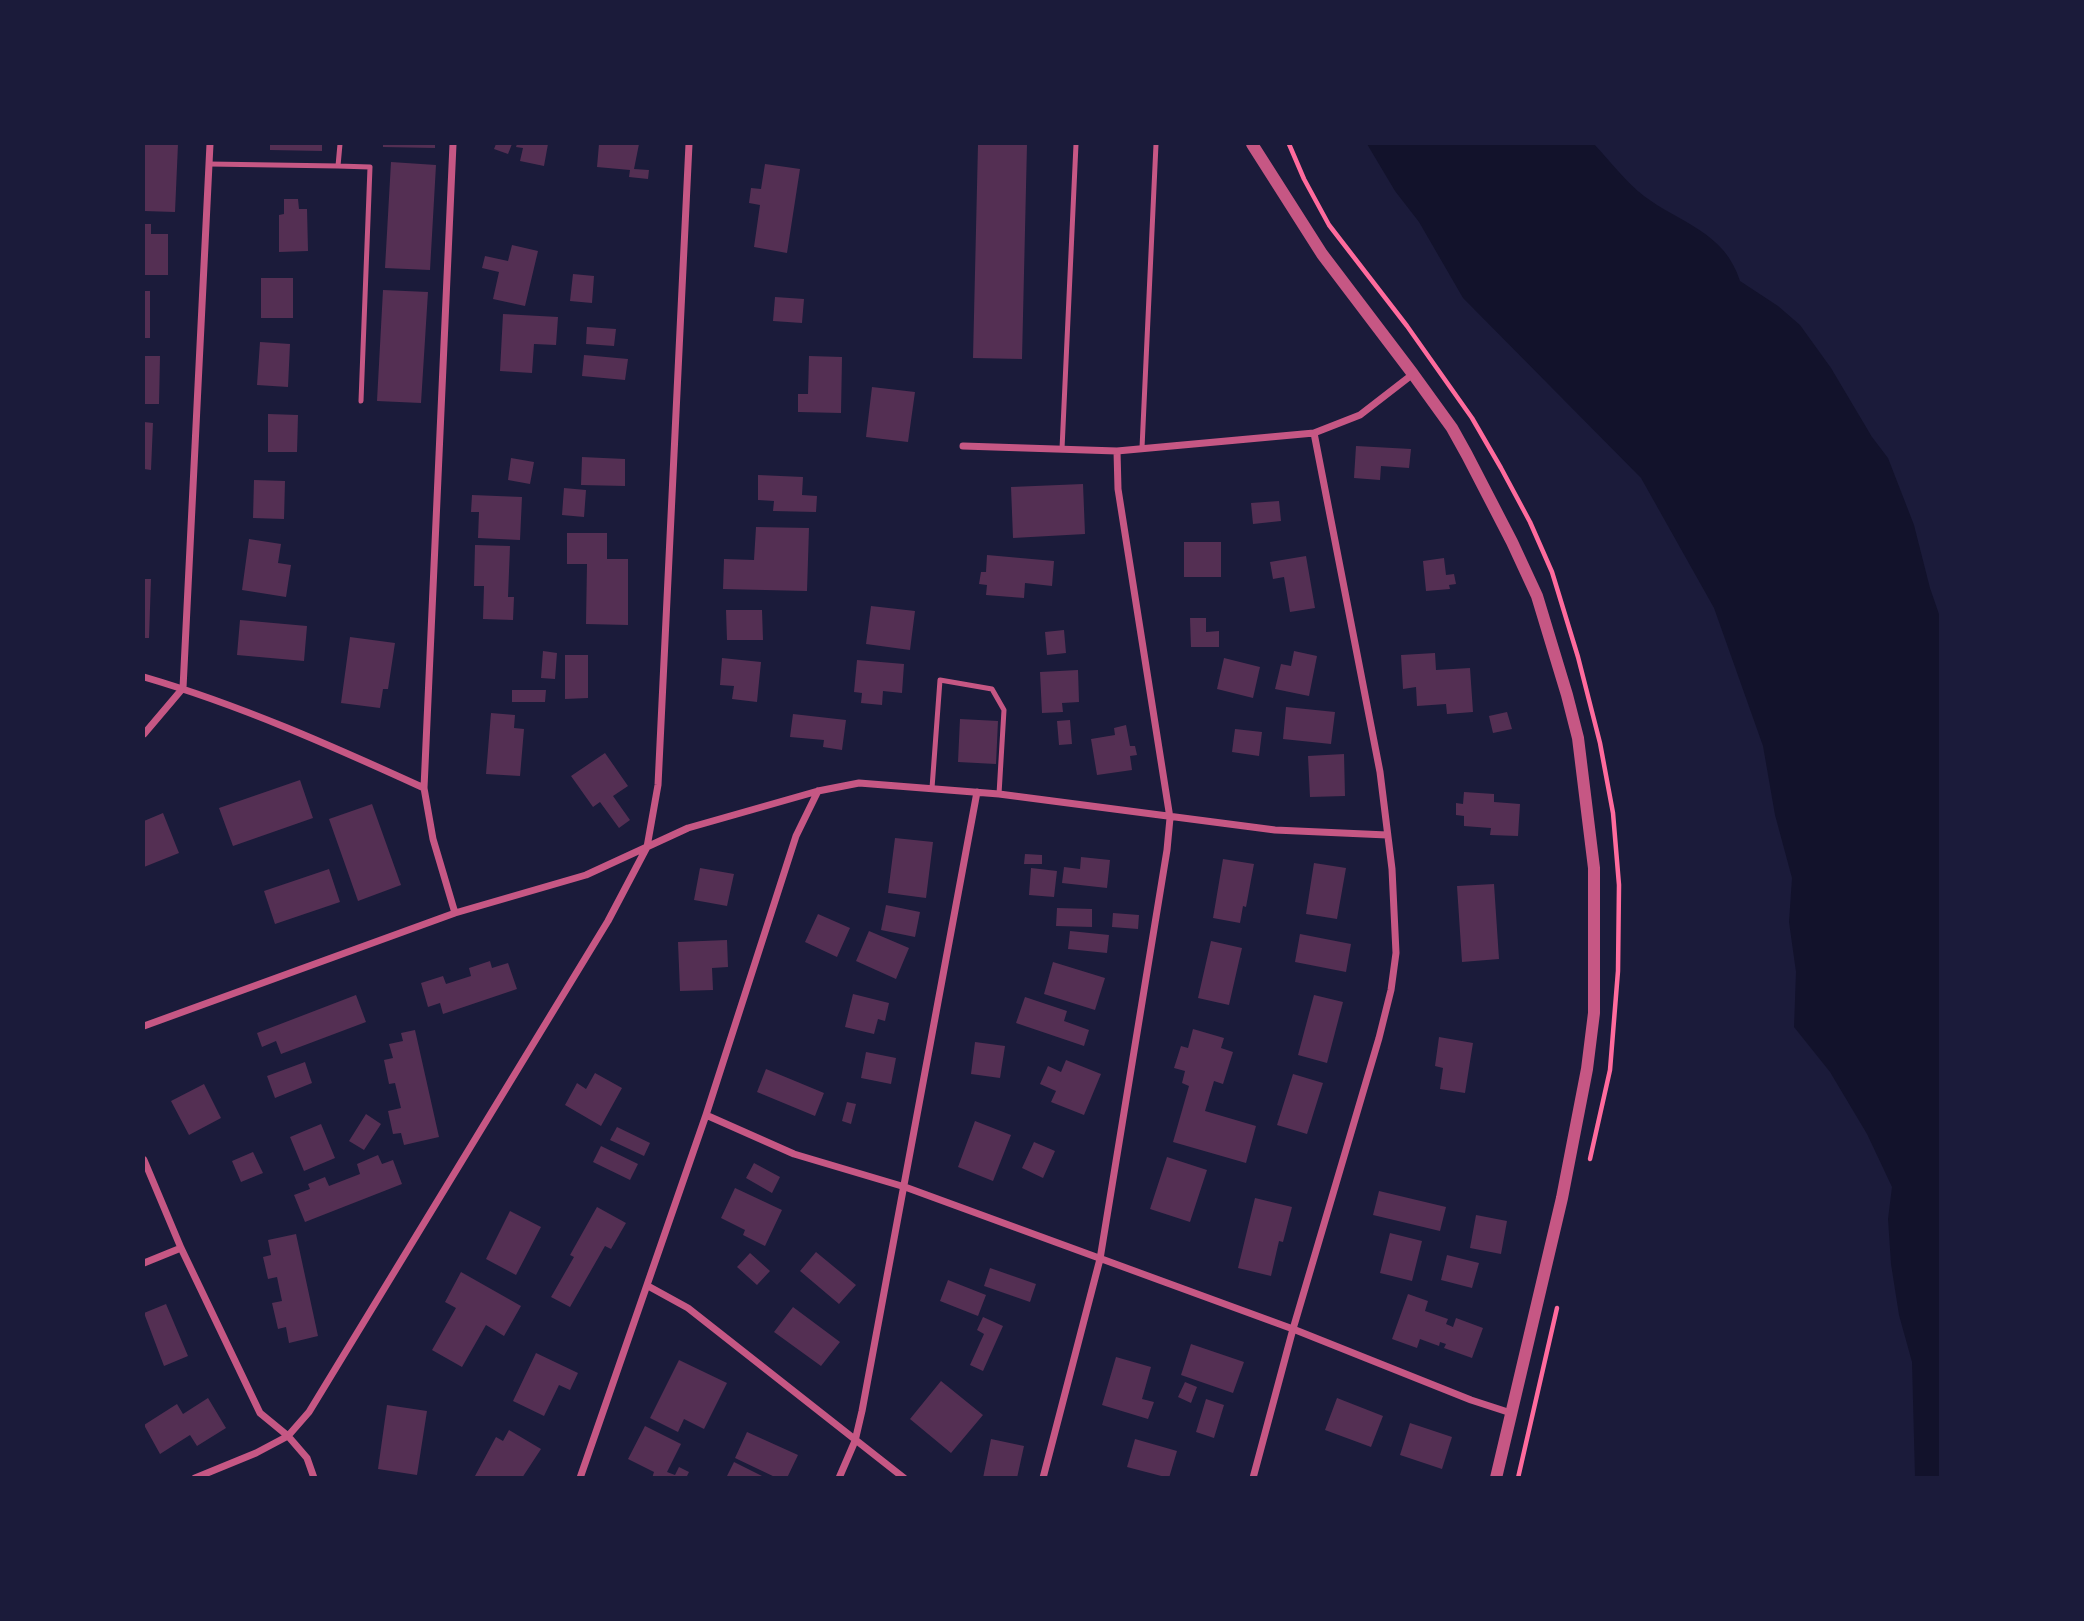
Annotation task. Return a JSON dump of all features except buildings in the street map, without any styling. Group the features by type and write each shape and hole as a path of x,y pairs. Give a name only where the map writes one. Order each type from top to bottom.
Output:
{"street":[{"path":"144,734 183,688 210,144"},
{"path":"453,144 424,788 433,839 455,913"},
{"path":"195,1478 256,1453 288,1436 309,1412 608,921 647,847 658,785 689,144"},
{"path":"1252,144 1322,254 1413,374 1467,455 1512,542 1536,596 1578,738 1594,868 1594,1013 1587,1069 1562,1198 1496,1478"},
{"path":"963,446 1117,451 1314,433 1360,415 1413,374"},
{"path":"1253,1478 1391,990 1396,953 1392,869 1380,772 1314,433"},
{"path":"1043,1478 1100,1259 1170,818 1118,489 1117,451"},
{"path":"144,677 183,688 308,735 424,788"},
{"path":"144,1026 455,913 586,875 688,828 818,791 859,783 999,794 1275,830 1387,835"},
{"path":"580,1478 706,1115 796,836 818,791"},
{"path":"839,1478 855,1441 905,1187 977,792"},
{"path":"706,1115 794,1154 905,1187 1293,1329 1471,1400 1511,1413"},
{"path":"144,1160 181,1248 260,1413 288,1436 307,1458 314,1478"},
{"path":"144,1263 181,1248"},
{"path":"648,1286 688,1308 904,1478"}],"lane":[{"path":"338,166 340,144"},
{"path":"1062,449 1076,144"},
{"path":"1142,448 1156,144"},
{"path":"209,164 370,167 360,401"},
{"path":"932,788 940,680 992,689 1004,710 999,794"}],"path":[{"path":"1289,144 1329,225 1407,326 1472,418 1501,468 1530,522 1552,572 1578,657 1603,755 1613,813 1619,884 1618,971 1610,1070 1589,1163"},
{"path":"1518,1478 1559,1296"}],"shaded area":[{"path":"1367,144 1594,144 1644,196 1713,240 1733,264 1740,281 1778,306 1800,325 1831,368 1872,437 1888,458 1914,525 1940,617 1940,1477 1915,1477 1912,1362 1899,1315 1891,1264 1888,1219 1892,1187 1867,1134 1830,1072 1794,1027 1796,972 1789,922 1792,878 1775,815 1763,746 1714,608 1641,478 1463,298 1419,222 1395,191"}]}
